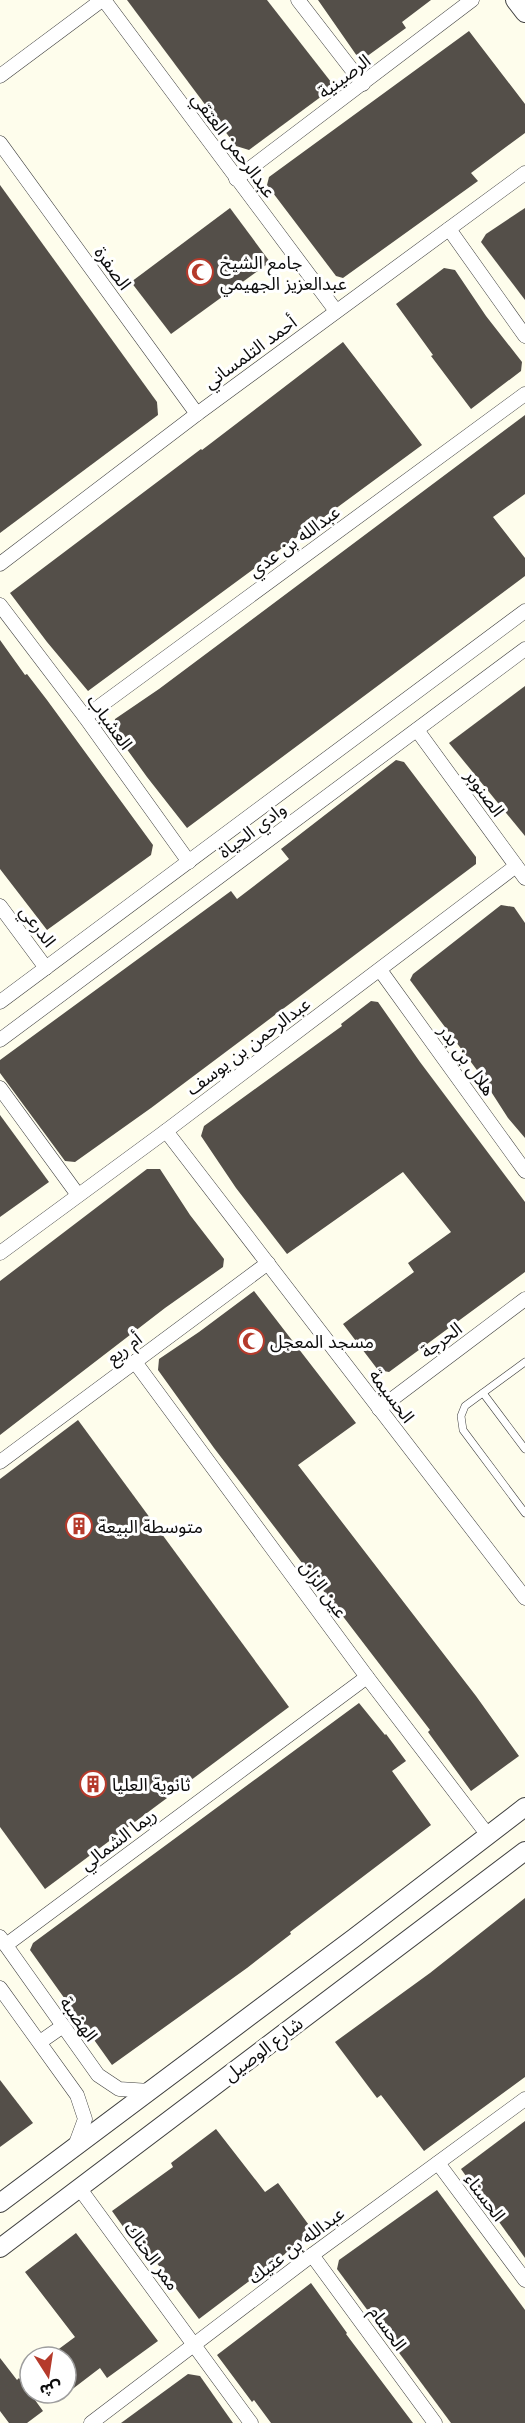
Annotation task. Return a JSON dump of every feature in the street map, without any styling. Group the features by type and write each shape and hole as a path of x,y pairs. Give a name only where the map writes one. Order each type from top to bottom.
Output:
{"street":[{"path":"0,76 103,0"},
{"name":"عبدالرحمن العتقي","path":"103,0 336,311"},
{"path":"298,0 363,84"},
{"name":"الرصينية","path":"236,179 472,0"},
{"path":"515,0 525,13"},
{"name":"الصفرة","path":"0,143 196,414"},
{"name":"أحمد التلمساني","path":"0,564 196,414 525,173"},
{"path":"449,230 525,336"},
{"name":"عبدالله بن عدي","path":"85,717 525,394"},
{"name":"العشباب","path":"0,605 85,717 189,862"},
{"name":"وادي الحياة","path":"0,1002 525,611"},
{"name":"وادي الحياة","path":"0,1040 525,649"},
{"name":"الصنوبر","path":"417,730 525,878"},
{"name":"عبدالرحمن بن يوسف","path":"0,1253 166,1131 516,866"},
{"name":"الدرعي","path":"0,906 46,968"},
{"name":"هلال بن بدر","path":"380,970 525,1171"},
{"path":"0,1088 78,1195"},
{"name":"الحسيمة","path":"166,1131 525,1598"},
{"name":"أم ريع","path":"0,1462 268,1263"},
{"name":"الحرجة","path":"379,1409 525,1299"},
{"name":"عين الزان","path":"135,1362 367,1677 487,1834"},
{"name":"ريما الشمالي","path":"3,1941 367,1677"},
{"name":"شارع الوصيل","path":"0,2203 525,1807"},
{"name":"شارع الوصيل","path":"0,2248 525,1851"},
{"path":"354,1938 376,1963"},
{"name":"الهضبة","path":"3,1941 41,2021 40,2042 77,2095 83,2111 85,2119 73,2149"},
{"name":"الهضبة","path":"0,1988 41,2021 63,2026 98,2075 119,2089 150,2091"},
{"path":"40,2042 63,2026"},
{"name":"عبدالله بن عتيك","path":"91,2423 312,2255 525,2099"},
{"name":"الحسناء","path":"438,2163 525,2280"},
{"name":"ممر الحناك","path":"80,2189 251,2423"},
{"name":"الحسام","path":"312,2255 435,2423"}],"lane":[{"path":"525,1362 465,1406 461,1416 463,1430 525,1513"},
{"path":"483,1393 525,1449"}],"building":[{"path":"127,0 267,0 331,82 329,88 326,93 249,150 236,146"},
{"path":"318,0 431,0 402,22 406,28 366,57 357,56"},
{"path":"469,31 525,104 525,133 471,173 478,181 343,278 336,276 267,185 269,177"},
{"path":"0,185 157,402 158,415 0,533"},
{"name":"جامع الشيخ عبدالعزيز الجهيمي","path":"230,208 270,262 171,334 131,282"},
{"path":"525,208 525,300 481,242 486,234"},
{"path":"444,268 455,270 486,316 522,362 521,371 471,409 396,304"},
{"path":"343,342 422,445 88,691 10,593"},
{"path":"525,415 525,494 493,517 525,558 525,576 187,828 113,730 115,719 159,689"},
{"path":"0,640 153,845 151,855 47,930 0,869"},
{"path":"525,686 525,836 449,743"},
{"path":"396,760 404,762 476,857 476,864 151,1108 75,1162 65,1161 0,1073 0,1060 231,891 237,899 289,859 281,849"},
{"path":"501,905 514,907 525,923 525,1138 508,1118 491,1089 410,980 413,974"},
{"path":"371,1001 378,1002 525,1202 525,1272 389,1372 378,1370 343,1324 414,1272 408,1263 451,1232 403,1172 287,1254 236,1188 201,1136 204,1126 342,1026 341,1024"},
{"path":"0,1115 49,1182 0,1217"},
{"path":"147,1169 160,1169 190,1215 224,1259 223,1267 165,1308 0,1435 0,1281"},
{"path":"254,1291 356,1423 298,1465 476,1696 519,1756 471,1791 428,1732 430,1730 214,1448 158,1370 159,1359"},
{"path":"78,1420 289,1707 45,1889 0,1827 0,1479"},
{"path":"359,1703 406,1761 392,1771 431,1825 290,1932 291,1934 247,1968 112,2065 30,1950 33,1943"},
{"path":"525,1898 525,2077 424,2151 381,2095 377,2098 335,2042 430,1973"},
{"path":"0,2080 33,2123 0,2147"},
{"path":"525,2121 525,2258 461,2169"},
{"path":"216,2129 265,2192 278,2183 314,2232 199,2319 156,2262 151,2266 112,2211 173,2167 171,2163"},
{"path":"437,2190 525,2310 525,2423 451,2423 337,2269 339,2260"},
{"path":"76,2233 158,2341 107,2378 100,2368 78,2385 78,2345 64,2345 75,2337 25,2272"},
{"path":"311,2283 413,2423 271,2423 254,2400 252,2402 217,2355"},
{"path":"0,2358 18,2379 18,2405 39,2405 43,2411 27,2423 9,2423 0,2411"},
{"path":"188,2374 200,2376 233,2423 121,2423"}],"place":[{"name":"جامع الشيخ عبدالعزيز الجهيمي","path":"200,272"},
{"name":"مسجد المعجل","path":"251,1341"},
{"name":"متوسطة البيعة","path":"79,1526"},
{"name":"ثانوية العليا","path":"93,1784"}]}
